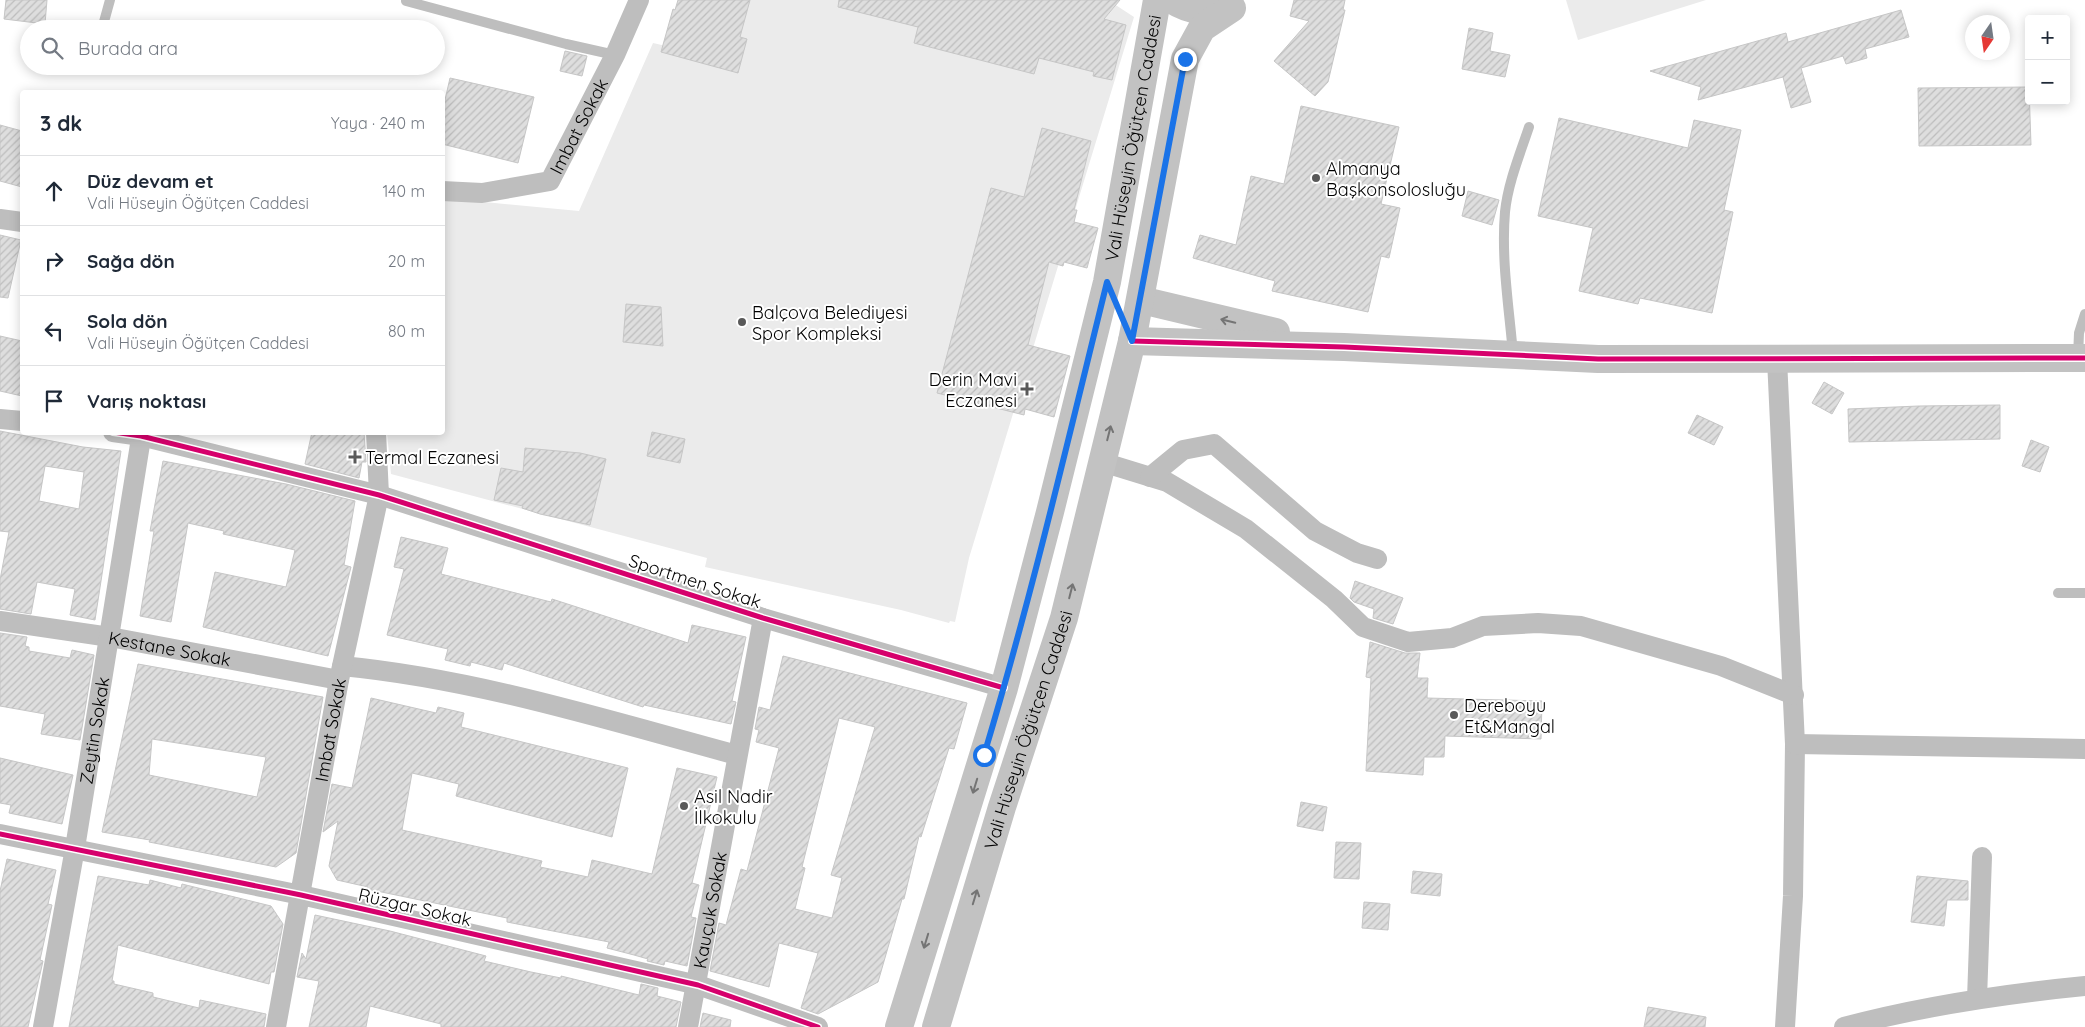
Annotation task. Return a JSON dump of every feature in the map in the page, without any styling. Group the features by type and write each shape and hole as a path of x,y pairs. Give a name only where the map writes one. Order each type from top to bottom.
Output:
{"main road":[{"name":"Vali Hüseyin Öğütçen Caddesi","path":"899,1027 1004,688 1107,282 1157,0"},
{"path":"1172,0 1195,10 1213,12 1238,4"},
{"name":"Vali Hüseyin Öğütçen Caddesi","path":"936,1027 1002,807 1064,618 1141,300 1185,59 1202,28 1238,4"},
{"path":"1107,282 1132,341 1344,347 1598,359 2082,358"},
{"path":"1141,300 1344,347"}],"street":[{"name":"Imbat Sokak","path":"445,191 482,193 550,180 615,55 639,0"},
{"path":"0,219 20,222"},
{"path":"1778,359 1795,744 1793,896 1785,1027"},
{"path":"0,419 20,422"},
{"name":"Zeytin Sokak","path":"43,1027 75,848 142,435"},
{"name":"Sportmen Sokak","path":"146,435 379,494 763,618 1004,688"},
{"name":"Imbat Sokak","path":"276,1027 341,673 379,494 376,435"},
{"path":"1150,477 1183,450 1214,444 1315,531 1357,552 1377,559"},
{"path":"1102,462 1167,482 1246,529 1327,593 1363,627 1408,642 1452,638 1483,626 1538,623 1581,626 1721,666 1794,695"},
{"name":"Kauçuk Sokak","path":"688,1027 698,985 737,755 763,618"},
{"name":"Kestane Sokak","path":"0,620 341,673 379,669 494,690 737,755"},
{"path":"1795,744 2085,749"},
{"name":"Rüzgar Sokak","path":"0,834 301,895 698,985 818,1027"},
{"path":"1977,999 1982,857"},
{"path":"1844,1027 1903,1011 2012,993 2085,986"}],"lane":[{"path":"104,20 110,0"},
{"path":"406,1 566,44 615,55"},
{"path":"1513,355 1506,273 1505,211 1513,174 1529,127"},
{"path":"2082,358 2079,333 2085,314"},
{"path":"2058,593 2085,593"}],"shaded area":[{"name":"Balçova Belediyesi Spor Kompleksi","path":"735,0 1108,0 1134,17 969,558 955,622 950,621 949,623 901,610 705,567 707,558 391,474 387,435 445,435 445,198 579,211 653,43 714,57"},
{"path":"1566,0 1706,0 1578,40"}],"building":[{"path":"6,0 47,0 45,20 20,21 4,19"},
{"path":"678,0 750,0 740,37 747,39 738,73 661,52 673,9 675,10"},
{"path":"839,0 1120,0 1104,19 1126,25 1112,80 1093,76 1094,72 1039,58 1034,74 914,43 918,27 838,7"},
{"path":"1294,0 1345,0 1343,10 1345,10 1328,82 1315,96 1274,61 1309,21 1290,16"},
{"path":"1901,10 1909,37 1865,49 1867,58 1846,64 1843,56 1801,68 1811,102 1791,108 1783,77 1698,100 1701,87 1650,71 1786,33 1788,42"},
{"path":"1469,28 1493,33 1490,51 1510,55 1505,77 1462,69"},
{"path":"565,51 587,56 582,76 560,71"},
{"path":"450,78 534,97 518,163 445,145 445,100"},
{"path":"2025,87 2025,105 2030,105 2031,145 1919,146 1918,88"},
{"path":"1301,106 1399,127 1381,204 1400,208 1389,258 1381,256 1368,312 1272,291 1275,281 1193,258 1200,235 1236,245 1251,176 1284,184"},
{"path":"1559,118 1688,148 1694,120 1741,130 1724,210 1733,212 1712,313 1640,298 1638,304 1579,291 1593,228 1538,216"},
{"path":"0,125 20,130 20,186 0,181"},
{"path":"1042,128 1091,141 1074,210 1077,210 1074,222 1098,228 1087,268 1064,262 1063,266 1049,262 1028,345 1070,356 1054,417 1025,409 1024,415 937,393 991,188 1024,197"},
{"path":"1468,191 1499,200 1492,225 1462,216"},
{"path":"0,235 20,240 20,244 8,298 0,297"},
{"path":"626,304 661,307 663,346 623,342"},
{"path":"0,336 20,341 20,396 0,391"},
{"path":"1824,382 1844,393 1832,414 1812,403"},
{"path":"2000,405 2000,439 1849,442 1848,409"},
{"path":"1697,415 1723,427 1714,445 1688,433"},
{"path":"0,431 83,447 121,451 95,620 70,615 75,589 37,582 31,614 0,609 0,580 9,532 0,531","holes":["45,466 84,472 79,509 39,501"]},
{"path":"652,432 685,439 680,463 647,456"},
{"path":"311,435 364,435 366,462 362,462 359,478 305,464"},
{"path":"2031,440 2049,447 2040,472 2022,466"},
{"path":"525,448 580,453 606,459 590,525 540,514 522,508 523,506 494,500 501,468 523,472"},
{"path":"163,461 286,484 355,501 344,565 351,567 328,656 203,627 215,572 286,587 295,550 223,534 224,531 188,523 171,622 140,616 154,531 150,531"},
{"path":"401,537 448,548 441,574 551,602 552,599 688,643 692,625 746,637 732,701 736,702 731,724 644,705 643,707 504,663 502,670 471,662 470,666 445,660 448,649 387,635 404,569 394,567"},
{"path":"1355,581 1403,598 1393,624 1373,618 1374,609 1354,602 1350,598"},
{"path":"0,633 27,637 25,646 29,647 29,651 70,658 72,650 94,655 80,740 41,734 45,714 0,706"},
{"path":"1370,642 1405,653 1420,653 1417,678 1428,678 1427,698 1542,701 1541,739 1445,736 1444,757 1424,757 1423,775 1366,771 1371,678 1366,677"},
{"path":"783,656 967,703 954,749 949,748 921,837 919,836 904,899 902,899 878,982 818,1014 801,1008 818,953 779,943 769,987 710,971 719,923 726,925 741,869 747,871 779,748 756,742 759,730 755,729 759,707 770,710","holes":["839,718 875,727 831,875 842,878 832,918 795,909 805,868 802,867"]},
{"path":"138,664 323,697 296,853 276,867 149,842 150,840 102,832","holes":["152,739 266,757 257,797 149,775"]},
{"path":"371,698 436,713 438,707 464,713 461,727 628,768 612,837 456,796 459,784 412,773 402,830 542,861 540,867 588,877 592,860 652,874 677,768 717,777 692,883 699,885 691,917 696,918 687,966 665,961 664,965 647,961 648,959 607,948 609,942 507,922 507,918 367,889 368,887 337,880 329,866 338,821 323,832 332,784 352,788"},
{"path":"0,758 73,775 62,824 9,813 11,805 0,803"},
{"path":"1301,802 1327,807 1323,831 1297,826"},
{"path":"1336,842 1361,843 1359,879 1334,878"},
{"path":"7,859 56,870 48,904 52,905 40,960 43,961 28,1027 0,1027 0,891"},
{"path":"1413,871 1442,874 1440,896 1411,893"},
{"path":"98,876 149,885 150,880 181,888 182,884 271,906 283,924 274,972 271,972 269,984 118,945 112,981 114,981 114,984 153,993 153,997 199,1008 200,1000 266,1014 264,1027 69,1027"},
{"path":"1917,876 1968,881 1968,900 1947,900 1944,926 1911,922"},
{"path":"1364,902 1390,904 1388,930 1362,928"},
{"path":"315,915 390,931 486,956 484,961 561,978 561,976 639,995 641,984 658,988 657,996 681,1002 676,1027 441,1027 441,1024 370,1006 366,1027 309,1027 319,981 297,977 302,953 306,959"},
{"path":"1648,1007 1706,1017 1705,1027 1644,1027"},
{"path":"703,1013 731,1020 730,1027 700,1027"}],"cycle path":[{"path":"1132,341 1344,347 1598,359 2085,358"},
{"path":"134,435 379,495 763,618 1004,688"},
{"path":"0,834 301,895 698,985 818,1027"}],"place":[{"name":"Almanya Başkonsolosluğu","path":"1316,178"},
{"name":"Balçova Belediyesi Spor Kompleksi","path":"742,322"},
{"name":"Derin Mavi Eczanesi","path":"1027,389"},
{"name":"Termal Eczanesi","path":"355,457"},
{"name":"Dereboyu Et&Mangal","path":"1454,715"},
{"name":"Asil Nadir İlkokulu","path":"684,806"}],"route":[{"path":"984,755 1004,688 1050,512 1107,282 1132,341 1185,59"}]}
